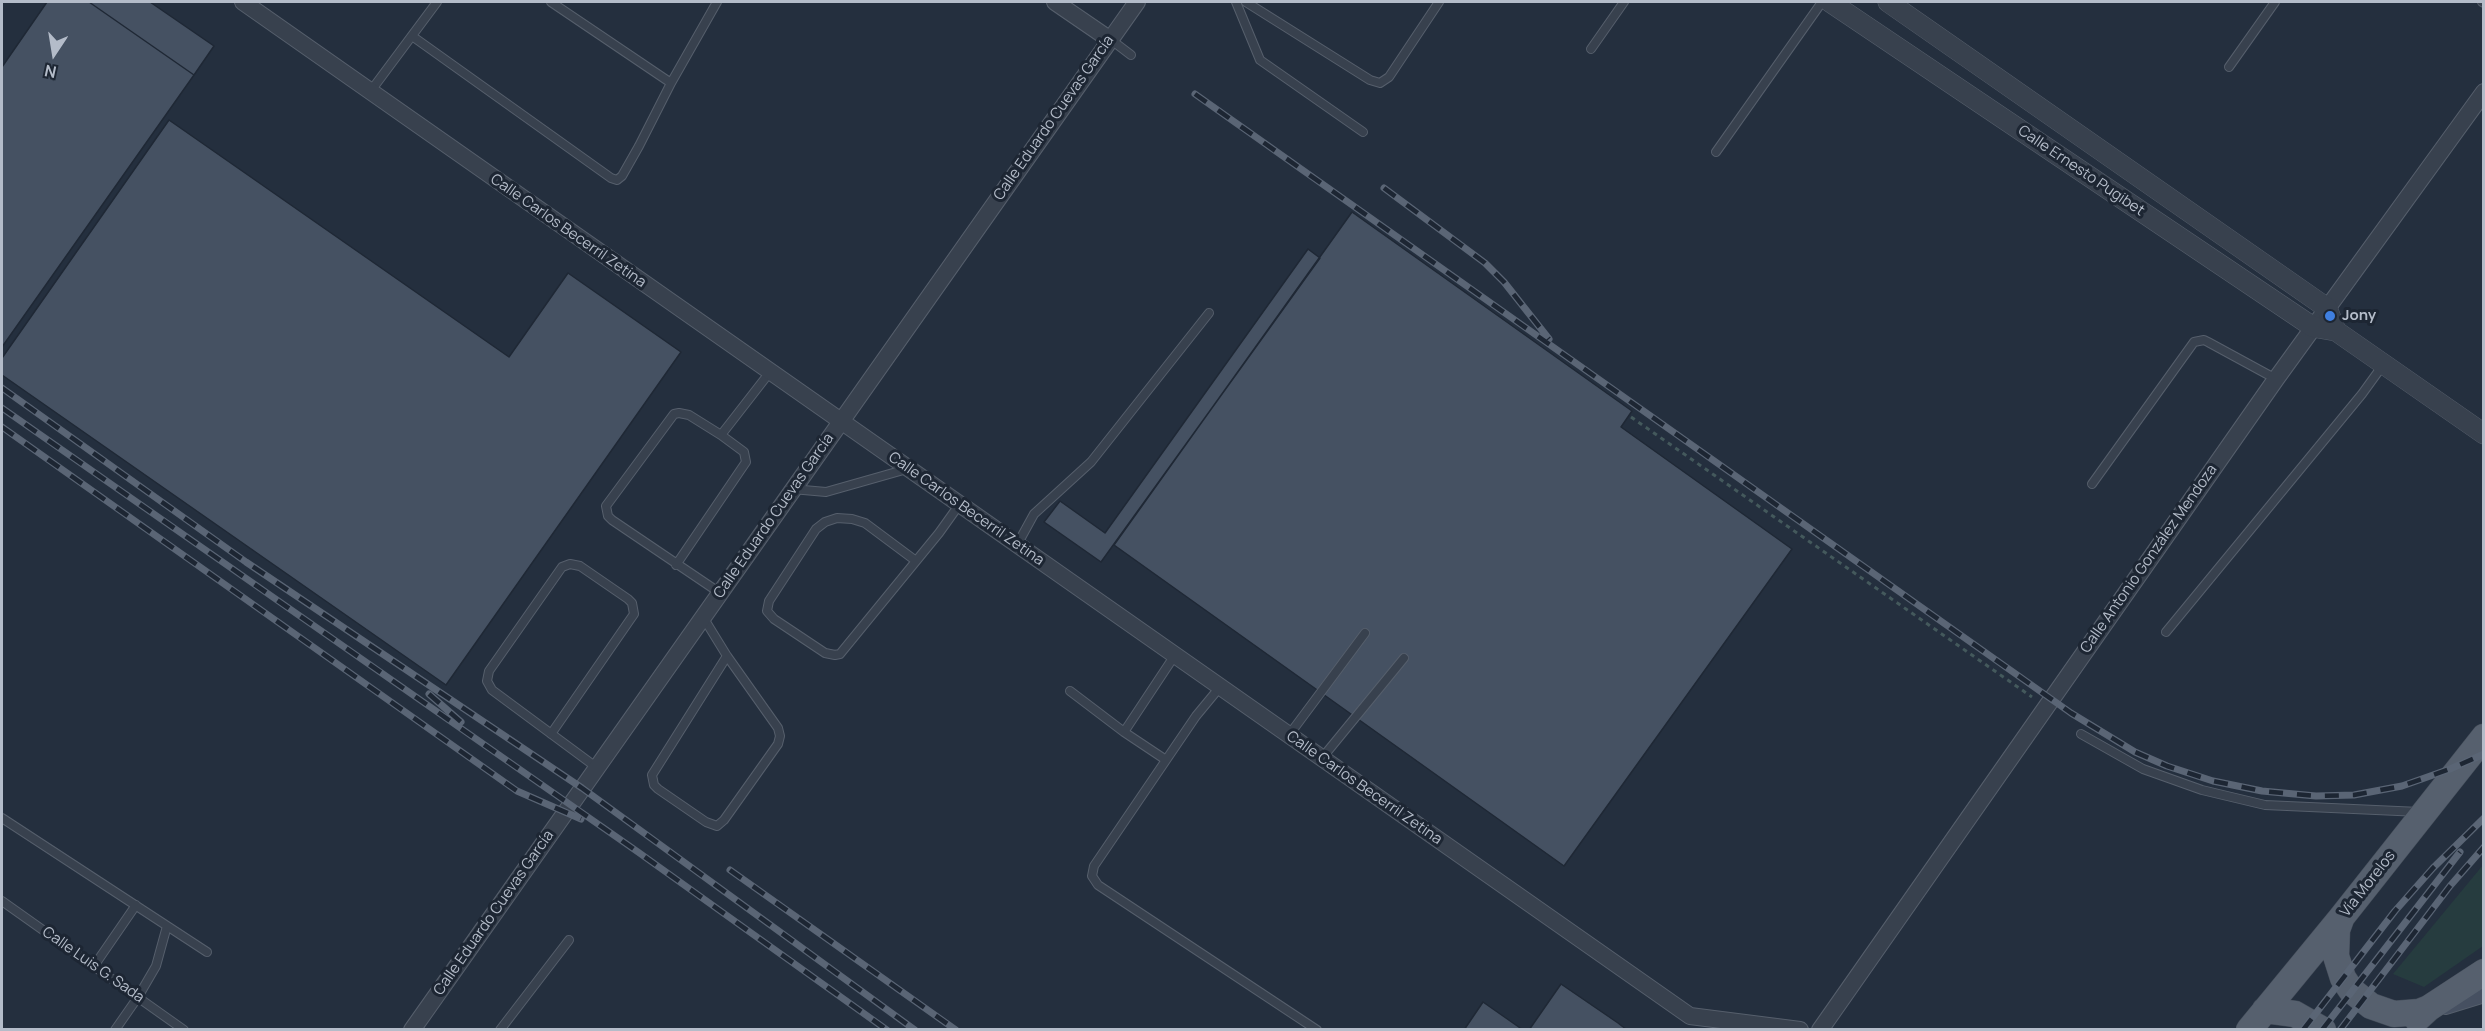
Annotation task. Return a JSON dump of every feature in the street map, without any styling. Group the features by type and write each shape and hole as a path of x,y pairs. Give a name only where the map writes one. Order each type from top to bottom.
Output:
{"main road":[{"name":"Vía Morelos","path":"2257,1020 2484,737"},
{"path":"2341,918 2337,930 2336,956 2343,978 2351,990 2371,1006 2394,1014 2420,1012 2484,991"},
{"path":"2406,1029 2430,1008 2484,972"},
{"path":"2257,1020 2295,1014 2323,1029"}],"street":[{"name":"Calle Carlos Becerril Zetina","path":"243,2 1322,758 1693,1023 1800,1029"},
{"path":"1055,2 1109,39"},
{"name":"Calle Eduardo Cuevas García","path":"412,1029 1137,2"},
{"name":"Calle Ernesto Pugibet","path":"1830,2 2313,327 2336,331 2484,434"},
{"name":"Calle Ernesto Pugibet","path":"1888,2 1952,44 2327,308"},
{"path":"1931,70 1952,44"},
{"name":"Calle Antonio González Mendoza","path":"1820,1029 2276,379 2484,92"},
{"path":"2327,308 2336,331"}],"lane":[{"path":"370,93 437,2"},
{"path":"552,2 670,83"},
{"path":"412,36 617,180 622,176 670,83 717,2"},
{"path":"1236,2 1260,60 1363,132"},
{"path":"1246,2 1370,81 1380,83 1389,77 1440,2"},
{"path":"1591,49 1624,2"},
{"path":"1716,152 1822,2"},
{"path":"2229,67 2275,2"},
{"path":"1109,39 1131,55"},
{"path":"1017,545 1034,514 1091,462 1209,313"},
{"path":"2092,484 2194,342 2204,340 2276,379"},
{"path":"2166,632 2362,394 2383,365"},
{"path":"721,435 770,372"},
{"path":"676,565 746,462 744,452 721,435 689,415 679,413 674,414 606,506 608,516 676,565 720,593"},
{"path":"792,489 826,492 907,468"},
{"path":"916,561 866,523 837,518 825,522 816,528 769,601 767,611 774,619 825,653 835,655 844,650 916,561 959,505"},
{"path":"551,734 634,614 632,603 628,599 580,566 570,564 562,567 487,676 492,690 551,734 596,767"},
{"path":"703,617 727,656 778,728 780,736 771,753 724,820 717,826 706,822 658,789 652,781 652,775 727,656"},
{"path":"1289,735 1365,633"},
{"path":"1124,732 1175,655"},
{"path":"1322,758 1404,658"},
{"path":"1220,687 1166,760 1094,866 1092,871 1094,881 1317,1029"},
{"path":"1070,691 1166,760"},
{"path":"2081,734 2143,770 2223,795 2265,805 2424,813"},
{"path":"2,818 207,952"},
{"name":"Calle Luis G. Sada","path":"2,901 184,1029"},
{"path":"94,966 115,939 135,905"},
{"path":"115,1029 138,997 156,966 167,926"},
{"path":"500,1029 569,940"}],"path":[{"path":"1631,417 2026,693"}],"green space":[{"path":"2483,865 2483,946 2424,987 2393,974"}],"building":[{"path":"47,2 89,2 194,75 2,347 2,67"},
{"path":"89,2 150,2 214,46 194,75"},
{"path":"169,120 509,357 568,273 681,352 446,685 2,375 2,358"},
{"path":"1352,212 1632,411 1621,427 1792,549 1564,866 1114,545"},
{"path":"1308,249 1320,258 1101,562 1044,522 1060,501 1105,533"},
{"path":"1561,984 1618,1023 1627,1030 1529,1030"},
{"path":"1483,1002 1523,1030 1464,1030"}],"railway":[{"path":"1195,94 2071,713 2135,752 2167,766 2213,781 2262,791 2316,796 2354,795 2402,786 2484,754"},
{"path":"1384,188 1485,263 1504,282 1549,339"},
{"path":"2,388 246,562 582,788 915,1030"},
{"path":"2,408 638,852 887,1030"},
{"path":"2,427 517,791 581,819"},
{"path":"429,694 461,722"},
{"path":"2303,1030 2395,911 2433,868 2484,818"},
{"path":"2340,1030 2450,886 2484,847"},
{"path":"2322,1030 2460,852"},
{"path":"730,870 956,1030"}],"place":[{"name":"Jony","path":"2330,316"}]}
